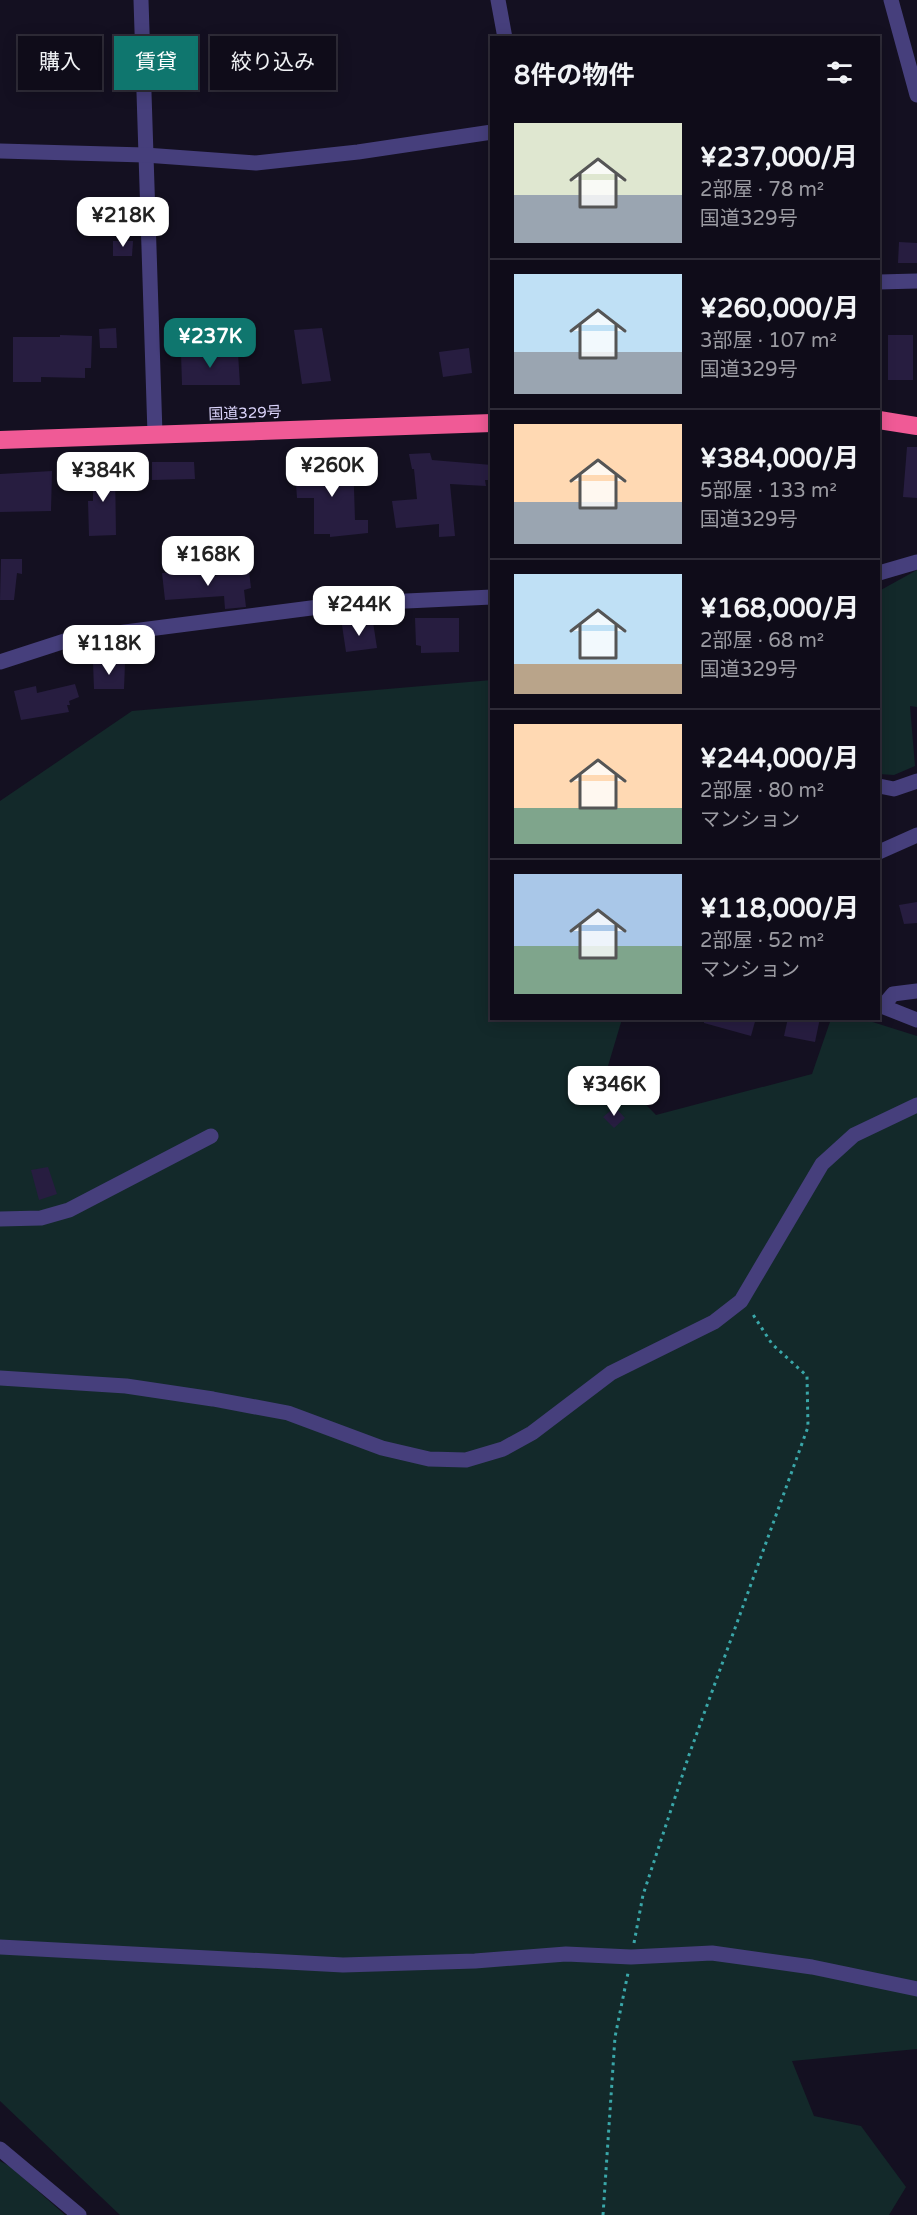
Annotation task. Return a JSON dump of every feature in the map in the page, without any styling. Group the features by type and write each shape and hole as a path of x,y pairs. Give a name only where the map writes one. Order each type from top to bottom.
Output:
{"highway":[{"path":"880,420 917,426"},
{"name":"国道329号","path":"0,440 490,423"}],"street":[{"path":"141,0 155,434"},
{"path":"505,36 500,6 512,0"},
{"path":"891,0 917,95"},
{"path":"0,151 145,155 256,163 358,152 490,132"},
{"path":"880,282 917,282"},
{"path":"880,573 917,562"},
{"path":"0,662 71,639 342,604 490,597"},
{"path":"880,786 894,789 917,781"},
{"path":"880,852 917,836"},
{"path":"917,991 893,994 881,1006 917,1020"},
{"path":"0,1378 126,1386 213,1399 288,1413 405,1454 429,1459 466,1460 502,1449 532,1433 611,1373 714,1322 741,1301 822,1164 854,1135 917,1105"},
{"path":"0,1219 41,1218 69,1210 211,1136"},
{"path":"0,1947 343,1965 475,1961 566,1954 631,1958 712,1953 812,1967 917,1989"},
{"path":"0,2149 79,2215"}],"path":[{"path":"603,2215 615,2037 644,1896 689,1755 808,1427 807,1376 772,1344 754,1315 741,1301"}],"green space":[{"path":"917,570 917,707 910,706 915,766 894,775 880,774 880,590"},
{"path":"490,680 490,1020 622,1020 608,1066 656,1115 812,1074 831,1020 866,1020 917,1036 917,2049 792,2061 814,2116 861,2126 906,2187 889,2215 120,2215 0,2101 0,801 132,711"},
{"path":"0,2161 11,2167 65,2215 0,2215"}],"building":[{"path":"113,241 133,241 132,256 113,256"},
{"path":"899,242 917,243 917,263 898,263"},
{"path":"116,328 117,348 100,348 99,329"},
{"path":"322,328 331,381 302,384 294,330"},
{"path":"60,335 92,336 91,368 85,368 85,378 41,377 41,382 13,382 13,337 60,337"},
{"path":"888,335 913,335 913,380 888,380"},
{"path":"469,348 472,373 443,377 439,352"},
{"path":"181,352 238,353 240,385 182,385"},
{"path":"907,447 917,447 917,498 903,497"},
{"path":"430,453 432,460 490,465 490,480 485,480 486,486 450,484 455,536 439,537 439,524 396,528 392,501 417,499 414,469 412,469 409,454"},
{"path":"353,457 355,520 368,520 368,533 330,537 330,534 314,534 314,498 297,498 295,469 328,469 327,458"},
{"path":"152,462 194,462 195,479 152,480"},
{"path":"93,466 115,467 116,535 89,536 88,501 93,501"},
{"path":"52,471 51,511 0,512 0,474"},
{"path":"1,559 22,559 22,574 17,573 14,600 0,600"},
{"path":"204,571 205,577 249,571 251,588 244,590 246,607 225,609 224,596 165,600 162,573"},
{"path":"415,618 459,618 459,652 421,653 421,646 416,645"},
{"path":"373,622 377,648 346,652 342,625"},
{"path":"93,662 125,663 124,689 94,689"},
{"path":"75,684 79,697 69,701 70,705 67,705 69,712 21,720 14,691 36,686 37,693"},
{"path":"917,902 917,923 904,924 899,905"},
{"path":"704,1020 755,1020 751,1036 704,1023"},
{"path":"788,1020 820,1020 815,1042 784,1036"},
{"path":"615,1107 625,1118 614,1128 603,1117"},
{"path":"48,1167 57,1194 39,1200 31,1170"}]}
